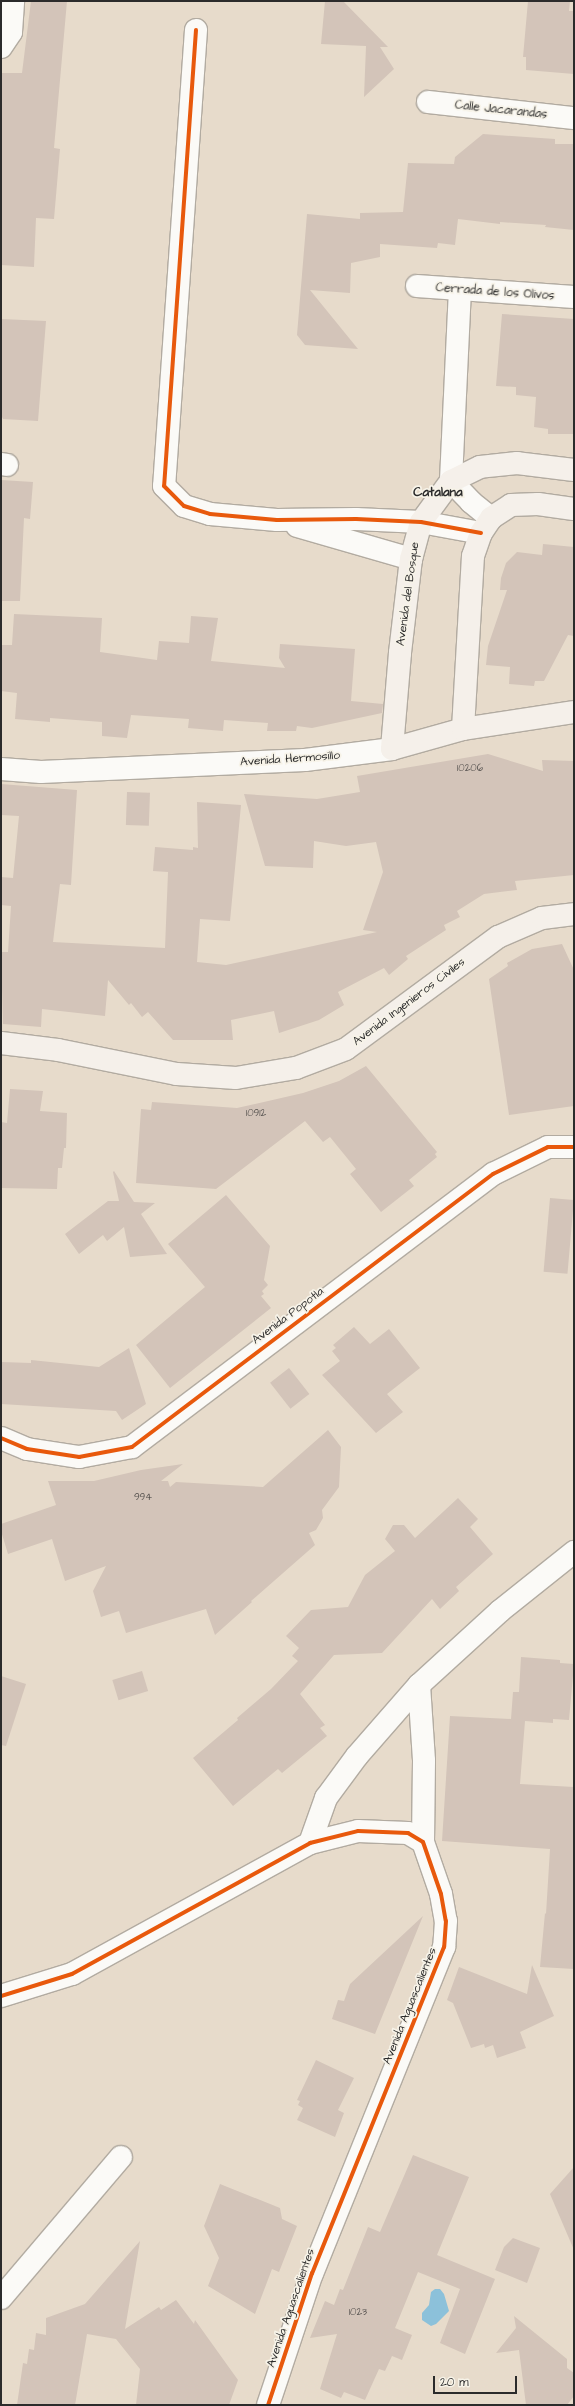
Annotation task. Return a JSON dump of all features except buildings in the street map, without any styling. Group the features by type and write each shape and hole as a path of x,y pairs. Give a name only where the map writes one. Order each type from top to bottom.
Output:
{"street":[{"path":"1,48 11,32 13,1"},
{"path":"196,30 164,486 184,506 210,514 277,520 356,519 486,525"},
{"name":"Calle Jacarandas","path":"428,102 574,118"},
{"name":"Cerrada de los Olivos","path":"417,286 574,298"},
{"path":"460,289 451,481 471,502 486,525"},
{"name":"Avenida del Bosque","path":"392,749 400,653 411,559 421,522 451,481 480,467 517,463 574,470"},
{"path":"463,729 473,556 486,525 511,505 538,504 574,509"},
{"path":"277,520 411,559"},
{"name":"Avenida Hermosillo","path":"1,769 41,772 305,760 392,749 463,729 574,712"},
{"name":"Avenida Ingenieros Civiles","path":"1,1043 58,1050 177,1074 236,1078 296,1068 346,1048 498,937 542,918 574,914"},
{"name":"Avenida Popotla","path":"1,1438 27,1449 79,1457 132,1446 492,1174 548,1146 574,1147"},
{"path":"310,1843 326,1798 357,1756 419,1685 500,1611 574,1552"},
{"path":"419,1685 424,1761 422,1842"},
{"path":"1,1996 72,1974 310,1843 358,1831 408,1833 422,1842"},
{"name":"Avenida Aguascalientes","path":"268,2405 312,2273 444,1947 446,1921 441,1894 422,1842"},
{"path":"1,2298 121,2156"}],"water":[{"path":"435,2289 440,2289 444,2294 449,2311 436,2324 431,2326 422,2320 422,2313 429,2305 431,2292"}],"cycle path":[{"path":"196,30 164,486 184,506 210,514 277,520 356,519 421,522 481,533"},
{"path":"1,1438 27,1449 79,1457 132,1447 493,1174 548,1147 574,1147"},
{"path":"1,1996 72,1974 310,1843 358,1831 408,1833 423,1842 441,1894 446,1921 444,1947 312,2273 268,2405"}],"district":[{"name":"Catalana","path":"438,492"}]}
